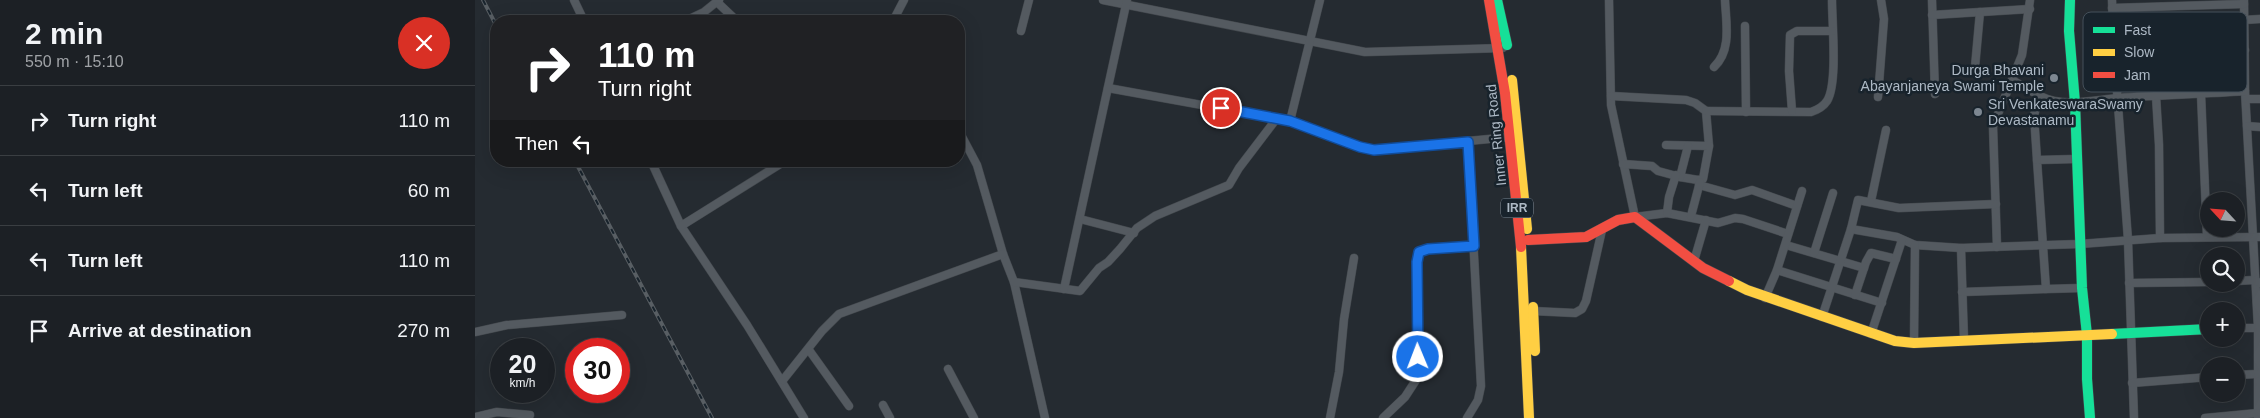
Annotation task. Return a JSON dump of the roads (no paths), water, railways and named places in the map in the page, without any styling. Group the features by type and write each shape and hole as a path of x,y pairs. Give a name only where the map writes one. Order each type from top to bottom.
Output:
{"street":[{"path":"574,0 581,15"},
{"path":"896,15 904,0"},
{"path":"1021,31 1029,0"},
{"path":"1103,0 1127,3 1365,52 1504,48"},
{"path":"1290,121 1319,0"},
{"name":"Inner Ring Road","path":"1489,0 1504,48 1510,137 1525,294 1529,418"},
{"name":"Inner Ring Road","path":"1497,0 1524,187 1533,311 1537,418"},
{"path":"1609,0 1611,105 1635,217 1703,268 1765,298 1895,341 1914,343 2200,329"},
{"path":"1714,67 1721,61 1726,50 1725,0"},
{"path":"1611,96 1686,100 1695,103 1706,112 1811,112 1818,109 1826,102 1831,92 1833,76 1832,0"},
{"path":"1878,97 1883,19 1881,0"},
{"path":"1932,0 1935,94"},
{"path":"1997,248 1993,126 2022,55 2030,0"},
{"path":"2070,0 2069,30 2075,103 2082,288 2087,335 2087,379 2090,418"},
{"path":"695,15 719,1 732,15"},
{"path":"2112,4 2244,2"},
{"path":"1064,289 1127,3"},
{"path":"1932,15 2030,9"},
{"path":"1975,67 1979,12"},
{"path":"2247,20 2260,19"},
{"path":"1745,26 1746,112"},
{"path":"1792,111 1789,71 1790,35 1797,31 1832,31"},
{"path":"2012,80 2051,101 2075,103 2118,98 2201,94 2245,95 2260,100"},
{"path":"1108,88 1290,121 1360,147 1374,150 1510,137"},
{"path":"2117,92 2128,240 2134,418"},
{"path":"2201,94 2205,192"},
{"path":"2205,418 2258,416 2257,237 2245,95"},
{"path":"2040,96 2034,116 2046,289"},
{"path":"2157,96 2160,238"},
{"path":"1691,216 1704,174 1709,146 1706,112"},
{"path":"1013,282 1075,292 1083,289 1099,268 1108,262 1133,233 1155,216 1229,185 1239,168 1277,118"},
{"path":"2247,126 2260,126"},
{"path":"1871,201 1886,130"},
{"path":"965,142 977,165 1013,282 1045,418"},
{"path":"1467,418 1478,400 1481,386 1468,142"},
{"path":"1666,146 1709,146"},
{"path":"1667,213 1669,197 1688,146"},
{"path":"2037,160 2076,158"},
{"path":"1623,164 1652,166 1658,171 1735,195 1752,190 1797,206"},
{"path":"654,167 681,226 783,380 804,418"},
{"path":"681,226 775,167"},
{"path":"1765,298 1786,245 1802,191"},
{"path":"1814,252 1833,193"},
{"path":"1822,317 1851,229 1858,200 1871,201 1899,208 1996,204"},
{"path":"1528,240 1586,237 1603,230 1619,220 1667,213 1691,216 1718,223 1743,219 1788,234"},
{"path":"1080,219 1133,233"},
{"path":"1693,261 1706,220"},
{"path":"1851,229 1897,237 1915,245 1961,248 2043,246 2200,237"},
{"path":"1533,311 1575,313 1582,309 1603,230"},
{"path":"1871,334 1903,240"},
{"path":"1786,245 1864,268"},
{"path":"1914,343 1915,245"},
{"path":"1383,418 1405,397 1418,377 1417,262 1419,252 1428,249 1474,246"},
{"path":"1961,248 1964,340"},
{"path":"1855,294 1867,257 1872,252 1896,259"},
{"path":"783,380 809,350 822,331 839,314 1003,254"},
{"path":"1329,418 1339,372 1344,319 1354,258"},
{"path":"1777,270 1882,304"},
{"path":"2129,283 2200,282"},
{"path":"1962,292 2082,288"},
{"path":"475,332 507,326 621,315"},
{"path":"2245,328 2259,328"},
{"path":"809,350 849,406"},
{"path":"948,369 974,418"},
{"path":"2245,375 2257,374"},
{"path":"2132,383 2200,378"},
{"path":"883,405 890,418"},
{"path":"475,417 497,412 530,415"}],"railway":[{"path":"483,0 491,15"},
{"path":"578,167 712,418"}],"place":[{"name":"Durga Bhavani Abayanjaneya Swami Temple","path":"2054,78"},
{"name":"Sri VenkateswaraSwamy Devastanamu","path":"1978,112"}]}
